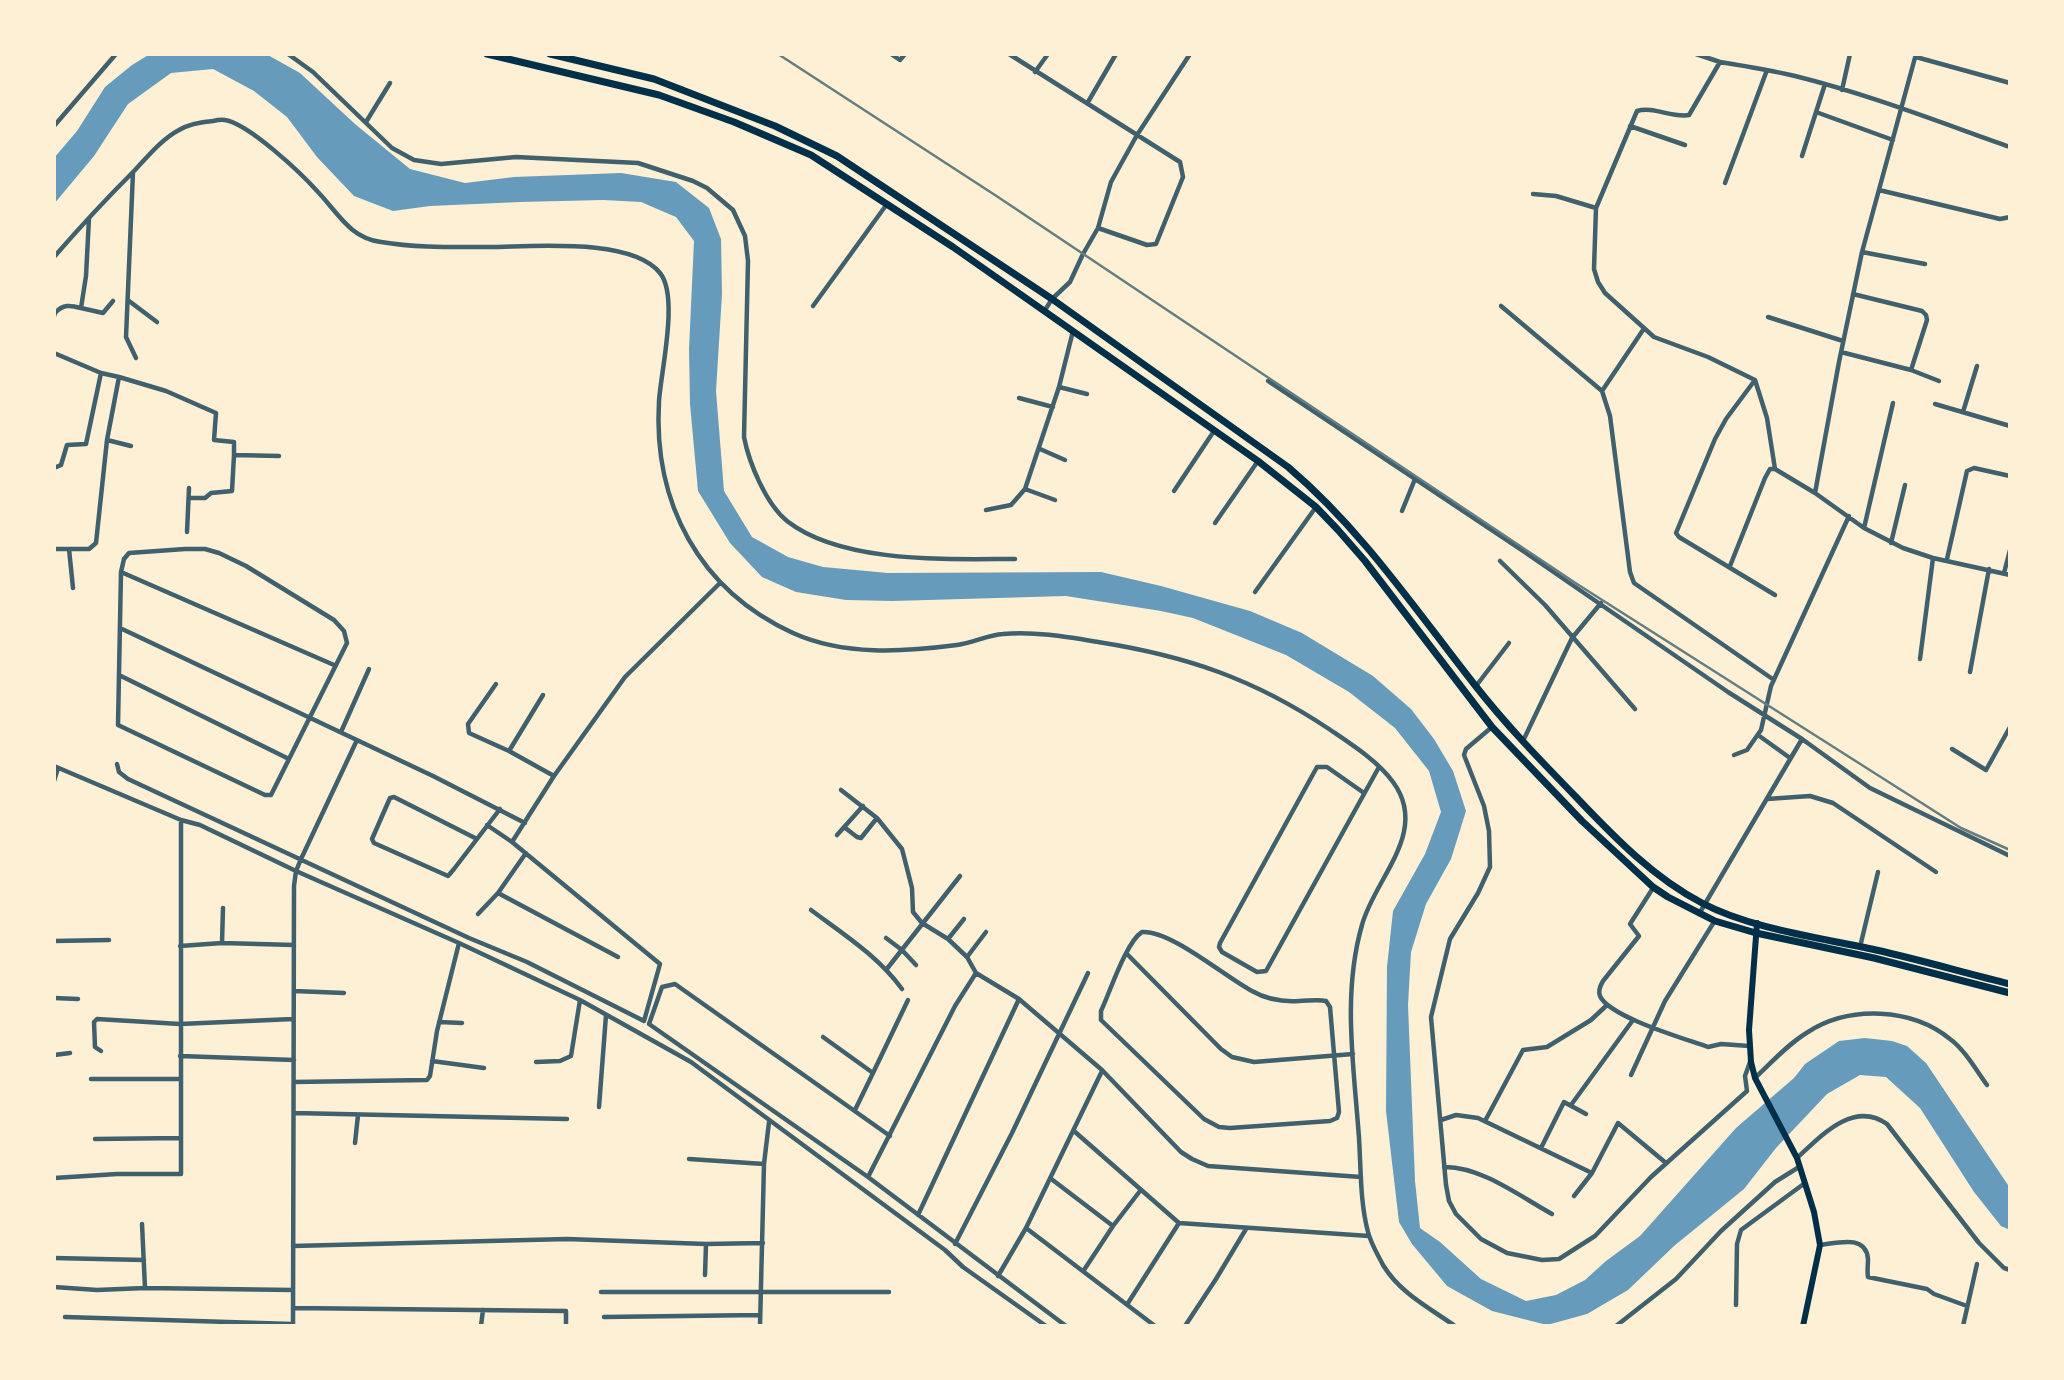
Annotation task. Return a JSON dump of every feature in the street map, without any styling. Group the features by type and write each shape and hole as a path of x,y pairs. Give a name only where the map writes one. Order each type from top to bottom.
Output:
{"highway":[{"path":"487,54 659,95 734,122 811,156 1045,310 1258,461 1315,507 1365,561 1492,727 1573,812 1653,887 1715,921 2010,993"},
{"path":"550,54 654,79 803,138 846,161 1052,299 1277,459 1313,489 1382,563 1476,687 1523,742 1581,803 1660,877 1704,904 1757,923 2010,984"},
{"path":"1573,812 1581,803"}],"main road":[{"path":"1757,923 1749,1046 1751,1062 1757,1081 1797,1158 1814,1212 1820,1245 1802,1326"}],"street":[{"path":"54,126 116,54"},
{"path":"288,54 313,72 392,148 414,160 440,164 516,158 638,163 677,174 708,188 733,210 745,236 748,261 744,437 751,464 772,504 786,520 811,536 856,550 956,559 1015,559"},
{"path":"891,54 900,60 905,54"},
{"path":"1009,54 1180,162 1183,169 1180,186 1156,244 1147,245 1098,228"},
{"path":"1035,72 1048,54"},
{"path":"1088,102 1116,54"},
{"path":"1045,310 1052,299 1070,282 1098,228 1111,182 1137,135 1191,54"},
{"path":"1696,54 1842,90 2010,148"},
{"path":"1842,90 1850,54"},
{"path":"1815,493 1862,251 1916,55 2010,83"},
{"path":"1720,62 1689,115 1639,110 1596,208 1594,269 1605,293 1643,330 1755,380 1767,418 1775,469"},
{"path":"1725,183 1767,71"},
{"path":"366,121 390,83"},
{"path":"1802,156 1825,85"},
{"path":"1816,112 1893,140"},
{"path":"54,257 154,150 183,127 225,120 245,130 273,150 320,194 349,229 372,242 425,247 578,246 627,253 651,264 665,278 669,296 659,405 665,475 674,512 690,545 732,594 783,628 832,646 878,651 962,645 1008,633 1068,637 1149,650 1233,676 1282,700 1350,743 1391,779 1404,806 1405,828 1392,866 1364,916 1352,979 1353,1054 1361,1177 1369,1236 1397,1285 1455,1326"},
{"path":"1630,126 1685,145"},
{"path":"133,171 126,337 136,358"},
{"path":"1879,190 2000,219 2010,217"},
{"path":"1532,194 1556,196 1596,208"},
{"path":"813,306 887,204"},
{"path":"81,308 86,276 89,217"},
{"path":"1862,251 1925,264"},
{"path":"1853,294 1926,314 1927,320 1911,370"},
{"path":"54,314 67,305 103,313 113,301"},
{"path":"129,301 157,322"},
{"path":"1502,306 1602,391 1610,416 1630,572 1634,583 1774,680"},
{"path":"1768,317 1843,341"},
{"path":"986,510 1011,505 1025,489 1053,407 1073,330"},
{"path":"1602,391 1643,330"},
{"path":"1841,352 1911,370 1939,381"},
{"path":"54,353 101,373 166,391 216,413 214,440 234,442 232,491 211,494 205,498 190,498"},
{"path":"1963,412 1978,366"},
{"path":"54,468 61,465 66,445 86,444 101,373"},
{"path":"54,549 89,549 96,543 107,440 119,377"},
{"path":"1755,380 1726,419 1715,439 1676,528 1679,537 1775,595"},
{"path":"1268,381 1601,603 1870,788 2010,856"},
{"path":"1059,387 1087,394"},
{"path":"1019,398 1053,407"},
{"path":"1864,528 1894,403"},
{"path":"1936,404 2010,426"},
{"path":"1174,491 1214,430"},
{"path":"107,440 131,446"},
{"path":"1040,449 1065,460"},
{"path":"234,455 279,456"},
{"path":"1215,523 1258,461"},
{"path":"1947,559 1967,471 1974,468 2010,476"},
{"path":"1730,566 1765,478 1770,470 1775,469 1864,528 1891,543 1933,558 2007,574 2010,550"},
{"path":"1402,511 1415,479"},
{"path":"1891,543 1905,485"},
{"path":"187,532 189,488"},
{"path":"1025,489 1055,499"},
{"path":"1255,592 1315,507"},
{"path":"1734,755 1747,750 1758,735 1774,680 1849,516"},
{"path":"69,549 73,588"},
{"path":"205,549 233,559 334,620 344,631 347,639 274,793 265,795 118,726 121,572 124,559 129,553 205,549"},
{"path":"1920,659 1933,558"},
{"path":"1500,561 1545,605 1635,709"},
{"path":"1970,672 1989,569"},
{"path":"121,572 334,666"},
{"path":"512,842 554,776 625,677 720,583"},
{"path":"1523,742 1572,638 1601,603"},
{"path":"120,628 341,732 525,823"},
{"path":"1476,687 1509,643"},
{"path":"341,732 369,669"},
{"path":"121,676 289,759"},
{"path":"496,684 468,727 472,736 509,751 554,776"},
{"path":"509,751 543,695"},
{"path":"1492,727 1464,753 1484,806 1489,831 1490,867 1478,893 1450,939 1432,1008 1444,1167 1452,1208 1473,1233 1493,1247 1507,1253 1542,1260 1559,1259 1595,1237 1666,1163 1747,1091 1745,1076 1751,1062"},
{"path":"1952,749 1986,770 2010,727"},
{"path":"1758,735 1790,758"},
{"path":"1699,914 1802,739"},
{"path":"65,1317 293,1325 296,871 357,740"},
{"path":"117,765 119,772 128,779 527,962 644,1021 660,964 526,853 487,825"},
{"path":"54,781 56,767 181,820 201,825 296,871 459,943 606,1014 691,1062 945,1250 963,1267 1046,1326"},
{"path":"1364,793 1327,767 1317,767 1220,943 1222,952 1257,972 1266,971 1379,767"},
{"path":"841,790 877,818 902,849 912,888 913,912 922,922 948,939 967,957 976,973 1019,999 1102,1070 1181,1152 1198,1162 1225,1168 1361,1177"},
{"path":"1767,799 1810,796 1833,803 1936,872"},
{"path":"477,839 394,797 390,798 372,839 374,843 447,876 477,839 500,809"},
{"path":"837,835 863,806"},
{"path":"844,827 861,838 877,818"},
{"path":"54,1178 181,1174 181,820"},
{"path":"478,914 498,892 526,853"},
{"path":"1860,947 1878,872"},
{"path":"887,970 960,876"},
{"path":"1653,887 1630,924 1639,936 1600,988 1601,998 1607,1005 1633,1020 1708,1046 1749,1046"},
{"path":"498,892 618,957"},
{"path":"222,943 223,908"},
{"path":"811,910 887,970 902,989"},
{"path":"948,939 964,919"},
{"path":"1631,1075 1665,1001 1715,921"},
{"path":"1148,932 1205,959 1239,984 1267,998 1296,1002 1324,1000 1330,1007 1334,1056 1339,1112 1334,1120 1230,1128 1209,1123 1101,1020 1101,1011 1138,934 1148,932"},
{"path":"967,957 986,933"},
{"path":"886,938 916,965"},
{"path":"54,941 109,940"},
{"path":"180,946 222,943 294,945"},
{"path":"294,1082 427,1080 459,943"},
{"path":"1127,954 1232,1057 1254,1062 1353,1054"},
{"path":"868,1177 956,1006 976,973"},
{"path":"955,1244 1012,1133 1088,973"},
{"path":"890,1136 675,984 662,987 649,1024 868,1177 1066,1326"},
{"path":"294,991 344,993"},
{"path":"54,998 78,999"},
{"path":"918,1215 1019,999"},
{"path":"536,1062 560,1061 571,1056 580,1000"},
{"path":"855,1110 908,1000"},
{"path":"1486,1121 1523,1050 1547,1047 1591,1020 1607,1005"},
{"path":"1757,1081 1780,1054 1809,1030 1845,1016 1868,1013 1896,1015 1935,1028 1953,1041 1987,1085"},
{"path":"599,1107 606,1014"},
{"path":"100,1051 95,1047 94,1022 97,1019 180,1024 293,1019"},
{"path":"1572,1105 1633,1020"},
{"path":"439,1022 462,1023"},
{"path":"823,1037 873,1073"},
{"path":"54,1055 70,1053"},
{"path":"180,1056 294,1060"},
{"path":"432,1061 484,1068"},
{"path":"998,1276 1027,1228 1102,1070"},
{"path":"90,1079 180,1079"},
{"path":"1541,1148 1565,1101 1586,1114"},
{"path":"293,1113 567,1119"},
{"path":"355,1143 358,1115"},
{"path":"1441,1120 1464,1115 1486,1121 1592,1173"},
{"path":"1797,1158 1843,1119 1861,1116 1880,1119 1887,1124 1979,1243 2004,1268 2010,1270"},
{"path":"760,1326 764,1164 769,1122"},
{"path":"1574,1196 1592,1173 1618,1123 1666,1163"},
{"path":"1074,1131 1179,1223 1369,1236"},
{"path":"95,1139 181,1138"},
{"path":"689,1159 764,1164"},
{"path":"1444,1167 1457,1167 1478,1173 1552,1214"},
{"path":"1616,1326 1676,1279 1721,1231 1775,1182 1800,1167"},
{"path":"1050,1178 1113,1226"},
{"path":"1736,1305 1737,1244 1741,1230 1805,1183"},
{"path":"1084,1270 1140,1191"},
{"path":"1128,1303 1179,1223"},
{"path":"142,1224 145,1288"},
{"path":"1027,1228 1155,1326"},
{"path":"1185,1326 1246,1229"},
{"path":"293,1246 567,1239 706,1244 763,1243"},
{"path":"1820,1245 1851,1241 1858,1243 1864,1247 1868,1257 1868,1277 1927,1289 1967,1306"},
{"path":"705,1275 706,1244"},
{"path":"54,1258 144,1260"},
{"path":"1963,1326 1977,1264"},
{"path":"54,1287 97,1290 293,1290"},
{"path":"601,1292 889,1292"},
{"path":"293,1308 566,1311 566,1326"},
{"path":"481,1326 483,1310"},
{"path":"604,1317 760,1315"}],"water":[{"path":"150,54 266,54 300,73 355,124 410,169 465,183 514,177 621,173 676,182 709,208 721,239 722,294 716,391 724,491 752,537 788,557 823,567 888,573 1101,572 1161,586 1250,611 1302,633 1373,676 1411,709 1434,739 1453,771 1466,811 1451,859 1426,904 1411,952 1408,1005 1415,1181 1420,1228 1481,1279 1526,1301 1556,1295 1585,1280 1640,1236 1736,1128 1794,1078 1805,1064 1839,1041 1865,1038 1892,1041 1907,1046 1926,1063 2010,1188 2010,1230 2001,1226 1974,1192 1920,1108 1886,1077 1860,1075 1827,1094 1776,1148 1744,1189 1674,1246 1628,1290 1587,1314 1547,1325 1492,1311 1447,1286 1412,1244 1399,1222 1386,1111 1387,967 1393,911 1425,854 1441,812 1429,771 1395,728 1349,692 1286,655 1193,618 1066,596 846,600 796,592 762,577 730,543 698,491 690,404 689,349 694,241 676,217 641,202 520,202 430,206 393,211 354,196 317,157 287,117 254,91 213,69 171,73 128,104 94,156 54,204 54,158 77,131 105,87"}],"railway":[{"path":"778,54 998,197 1577,584 1961,828 2010,850"}]}
